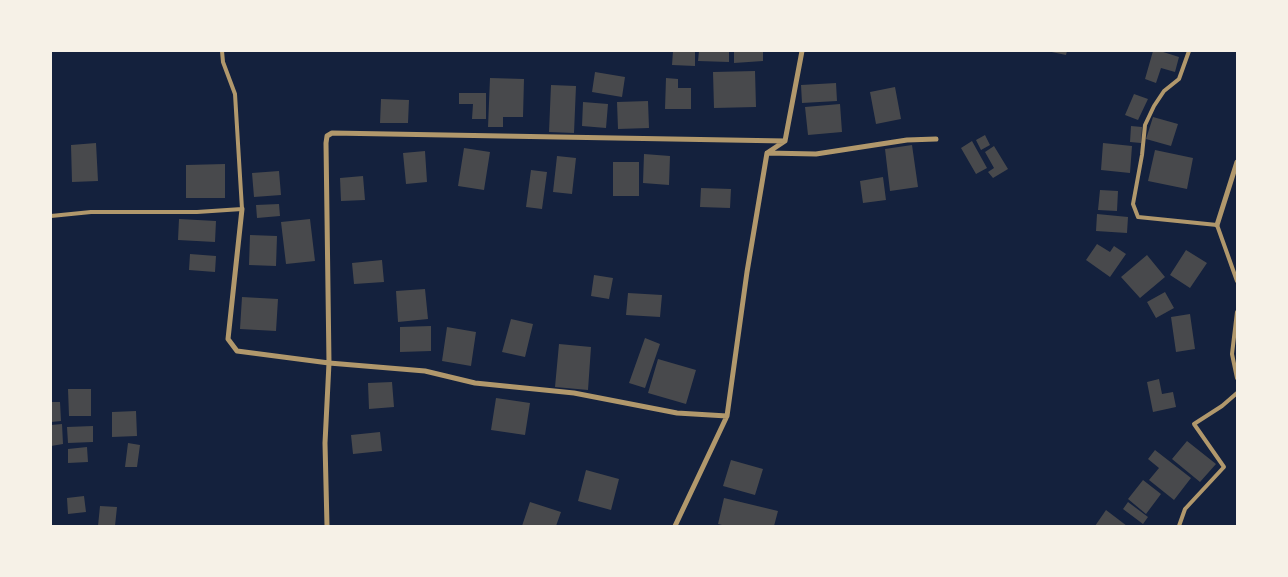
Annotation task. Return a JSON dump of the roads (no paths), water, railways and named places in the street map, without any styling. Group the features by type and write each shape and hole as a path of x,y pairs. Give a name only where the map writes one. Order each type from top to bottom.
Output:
{"street":[{"path":"675,526 727,416 746,272 767,153 785,141 802,51"},
{"path":"327,526 326,443 330,363 327,136 332,133 785,141"},
{"path":"767,153 816,154 907,140 936,139"},
{"path":"1217,225 1237,162"},
{"path":"242,210 228,339 237,351 330,363 425,371 475,383 574,393 677,413 727,416"}],"lane":[{"path":"51,216 91,212 242,210 235,94 223,62 222,51"},
{"path":"1189,51 1179,79 1164,91 1145,125 1142,155 1133,204 1138,217 1217,225 1237,281"},
{"path":"1237,312 1232,354 1237,378"},
{"path":"1179,526 1185,509 1224,467 1194,424 1222,406 1237,393"}]}
